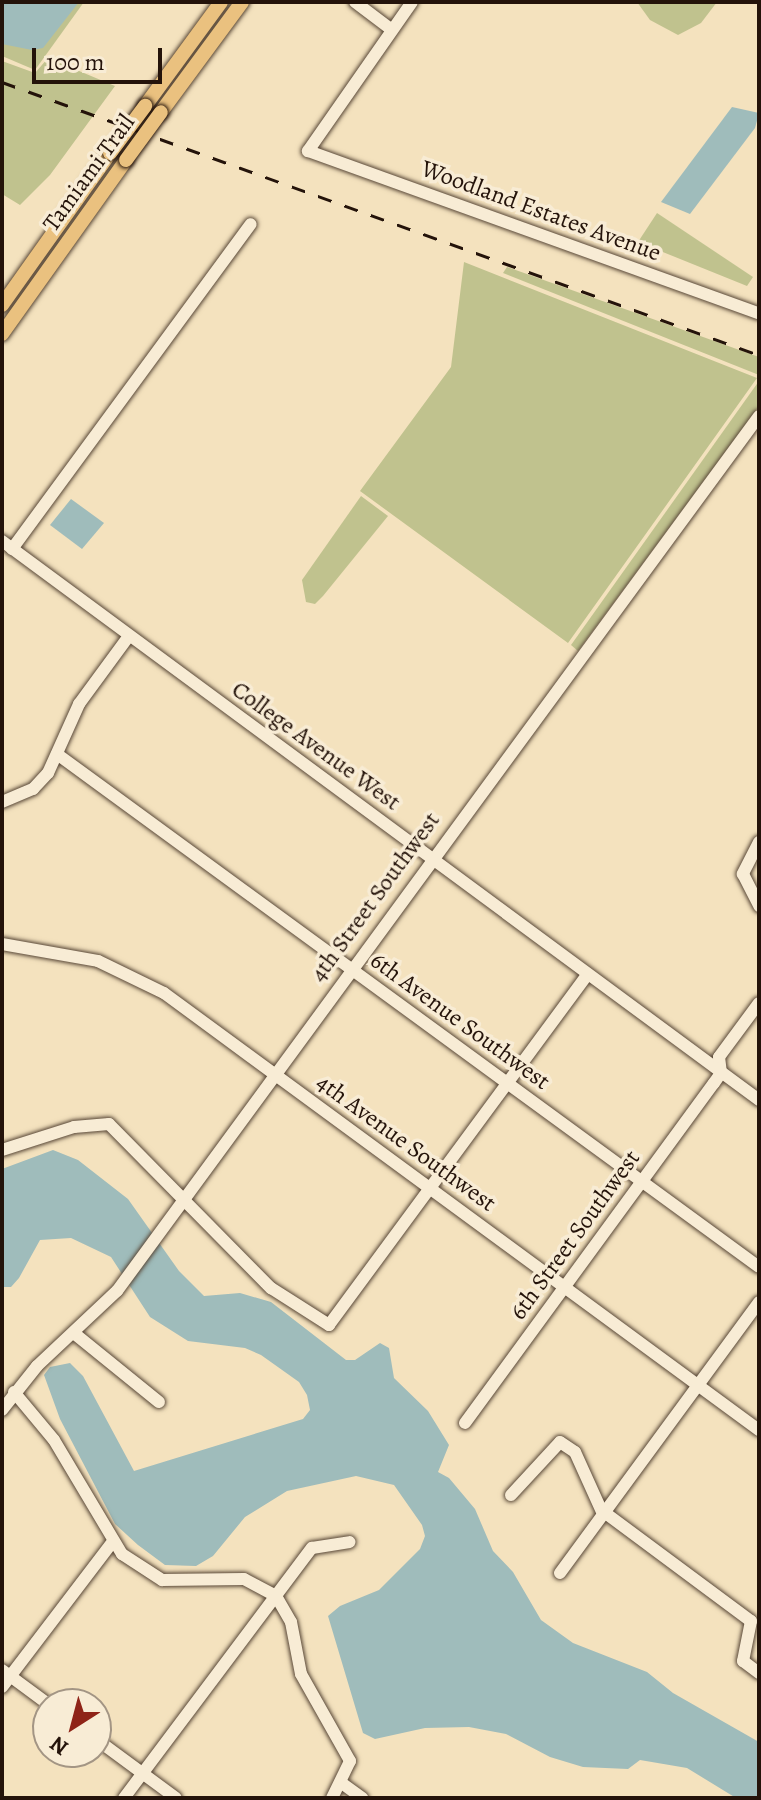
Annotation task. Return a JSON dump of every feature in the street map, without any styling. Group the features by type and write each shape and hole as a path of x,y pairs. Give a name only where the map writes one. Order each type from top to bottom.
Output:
{"main road":[{"name":"Tamiami Trail","path":"2,305 221,2"},
{"name":"Tamiami Trail","path":"2,334 242,2"}],"street":[{"path":"355,2 392,30 412,2"},
{"name":"Woodland Estates Avenue","path":"392,30 308,151 759,313"},
{"path":"7,545 251,224"},
{"name":"4th Street Southwest","path":"2,1410 14,1392 117,1291 179,1199 759,416"},
{"name":"College Avenue West","path":"7,545 759,1100"},
{"path":"2,802 33,789 57,754 79,704 129,636"},
{"name":"6th Avenue Southwest","path":"57,754 759,1267"},
{"path":"759,842 743,874 759,906"},
{"name":"4th Avenue Southwest","path":"2,944 98,961 132,974 273,1073 759,1430"},
{"path":"2,1150 74,1127 109,1124 179,1199 271,1288 329,1325 588,974"},
{"name":"6th Street Southwest","path":"465,1423 721,1073 719,1057 759,1003"},
{"path":"560,1573 759,1302"},
{"path":"75,1334 159,1402"},
{"path":"14,1392 54,1440 111,1544 162,1580 244,1579 276,1596 291,1622 301,1674 343,1741 350,1761 343,1784 332,1798"},
{"path":"511,1495 560,1442 575,1452 603,1513 755,1616 743,1661 759,1673"},
{"path":"124,1798 312,1548 350,1542"},
{"path":"32,1694 5,1678 111,1544"},
{"path":"112,1751 176,1798"},
{"path":"343,1784 362,1798"}],"green space":[{"path":"2,2 84,2 35,70 2,56"},
{"path":"637,2 717,2 701,23 678,35 650,20"},
{"path":"48,58 115,86 50,175 20,205 2,194 2,61 35,73"},
{"path":"657,213 753,277 747,286 638,242"},
{"path":"464,262 757,378 568,643 360,491 451,367"},
{"path":"507,267 759,357 759,375 503,273"},
{"path":"759,381 759,406 578,651 571,645"},
{"path":"361,496 388,516 323,596 315,604 306,602 302,580"}],"water":[{"path":"2,2 79,2 43,48 32,50 2,44"},
{"path":"732,107 759,113 755,128 690,214 661,202"},
{"path":"71,499 104,523 82,549 50,525"},
{"path":"53,1150 78,1160 128,1199 179,1271 204,1296 240,1293 271,1302 346,1360 355,1360 380,1343 389,1348 394,1378 428,1411 449,1445 438,1472 449,1478 475,1509 493,1551 513,1572 541,1620 573,1643 647,1672 673,1693 759,1742 759,1798 736,1798 687,1768 640,1760 628,1769 583,1767 550,1757 506,1734 469,1727 425,1728 375,1739 363,1733 328,1616 340,1606 379,1590 420,1549 425,1536 422,1525 394,1485 356,1476 287,1491 245,1517 213,1556 196,1566 165,1565 115,1524 60,1419 44,1375 50,1367 70,1363 83,1376 134,1471 303,1419 310,1410 307,1395 299,1382 261,1355 245,1348 188,1341 150,1317 111,1257 71,1238 40,1240 19,1278 11,1287 2,1287 2,1169"}],"railway":[{"path":"2,82 759,355"}]}
